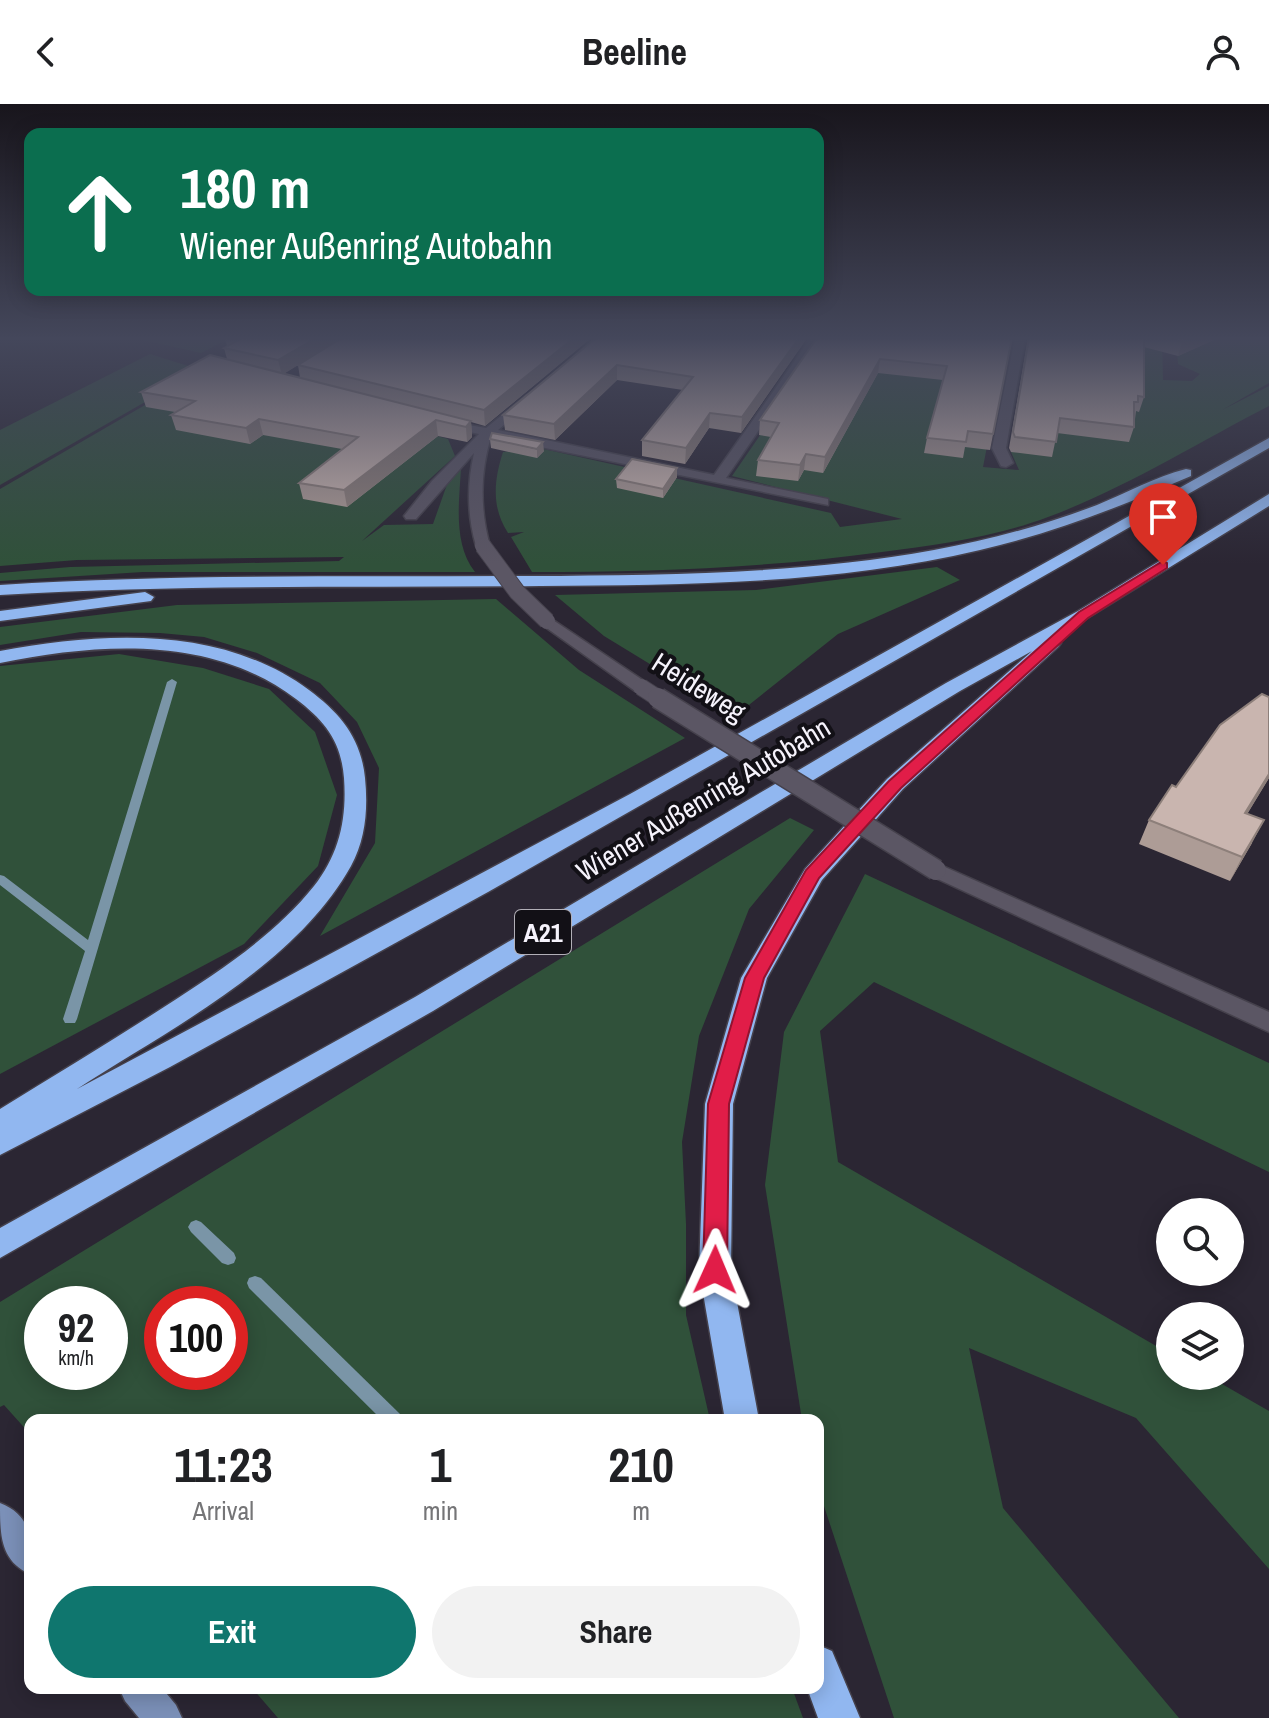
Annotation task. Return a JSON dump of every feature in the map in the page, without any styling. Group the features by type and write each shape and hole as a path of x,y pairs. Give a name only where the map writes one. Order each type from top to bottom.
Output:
{"highway":[{"path":"0,616 115,599 480,583 761,576 866,565 945,553 1082,517 1269,440"},
{"name":"Wiener Außenring Autobahn","path":"0,1143 164,1058 461,896 1269,440"},
{"name":"Wiener Außenring Autobahn","path":"0,1244 424,1004 953,687 1084,615 1269,499"},
{"path":"0,591 152,581 480,583"},
{"path":"741,1414 715,1270 719,1104 754,978 813,875 895,784 1084,615"},
{"path":"0,657 61,647 121,644 173,646 224,655 271,672 321,707 340,729 354,756 357,813 342,864 307,912 233,975 0,1124"},
{"path":"824,1680 839,1718"}],"main road":[{"path":"0,1520 24,1550"},
{"path":"143,1694 163,1718"}],"street":[{"path":"411,516 441,476 510,413"},
{"path":"719,478 764,413"},
{"path":"1006,413 999,448 1006,463"},
{"path":"423,418 823,502"},
{"name":"Heideweg","path":"485,433 478,461 476,523 483,546 517,592 547,621 641,687 936,870 1269,1023"}],"green space":[{"path":"33,413 125,413 0,485 0,430"},
{"path":"131,413 354,413 448,439 455,456 362,541 384,525 433,524 450,476 461,469 460,536 475,572 143,572 0,581 0,573 70,567 339,561 344,557 77,560 0,566 0,489"},
{"path":"775,413 993,413 983,467 1019,470 1011,452 1018,413 1255,413 1104,493 1028,524 924,546 795,562 664,570 532,572 511,537 524,532 508,533 499,513 496,493 503,452 539,448 831,513 840,527 902,519 732,476"},
{"path":"937,567 960,580 838,634 735,716 604,636 555,595 756,590"},
{"path":"496,599 579,670 685,738 320,936 375,843 379,768 357,722 320,683 257,653 204,637 81,632 0,645 0,627 177,605"},
{"path":"119,654 203,668 269,689 315,732 337,795 318,866 244,944 0,1074 0,666"},
{"path":"790,818 814,830 749,909 699,1036 682,1142 686,1315 709,1414 24,1414 24,1427 4,1405 0,1407 0,1302 24,1287 24,1390 128,1390 128,1286 26,1286"},
{"path":"865,874 1269,1063 1269,1172 874,982 820,1031 838,1162 1156,1346 1156,1390 1232,1390 1269,1411 1269,1569 1136,1418 969,1348 1003,1508 1179,1718 894,1718 824,1506 824,1414 801,1414 765,1185 784,1032"},
{"path":"257,1694 794,1694 803,1718 278,1718"}],"building":[{"path":"441,413 471,421 466,427 436,420 344,490 299,483 358,437 259,419 246,428 171,415"},
{"path":"505,413 565,413 554,424 503,415"},
{"path":"664,413 710,413 686,448 642,440"},
{"path":"713,413 745,413 742,417"},
{"path":"765,413 850,413 825,457 806,454 800,465 758,460 779,423 760,420"},
{"path":"934,413 997,413 993,434 968,431 966,442 927,438"},
{"path":"1016,413 1134,413 1134,427 1060,418 1056,442 1015,437"},
{"path":"492,433 543,442 537,449 490,439"},
{"path":"632,459 677,468 663,489 616,479"},
{"path":"1262,694 1269,697 1269,774 1245,813 1264,820 1242,857 1149,820 1172,785 1176,787 1220,725"}],"waterway":[{"path":"70,1019 172,682"},
{"path":"0,879 91,949"},
{"path":"196,1227 228,1258"},
{"path":"255,1283 388,1414"}],"route":[{"path":"715,1270 719,1104 754,978 813,875 895,784 1084,615 1163,565"}]}
